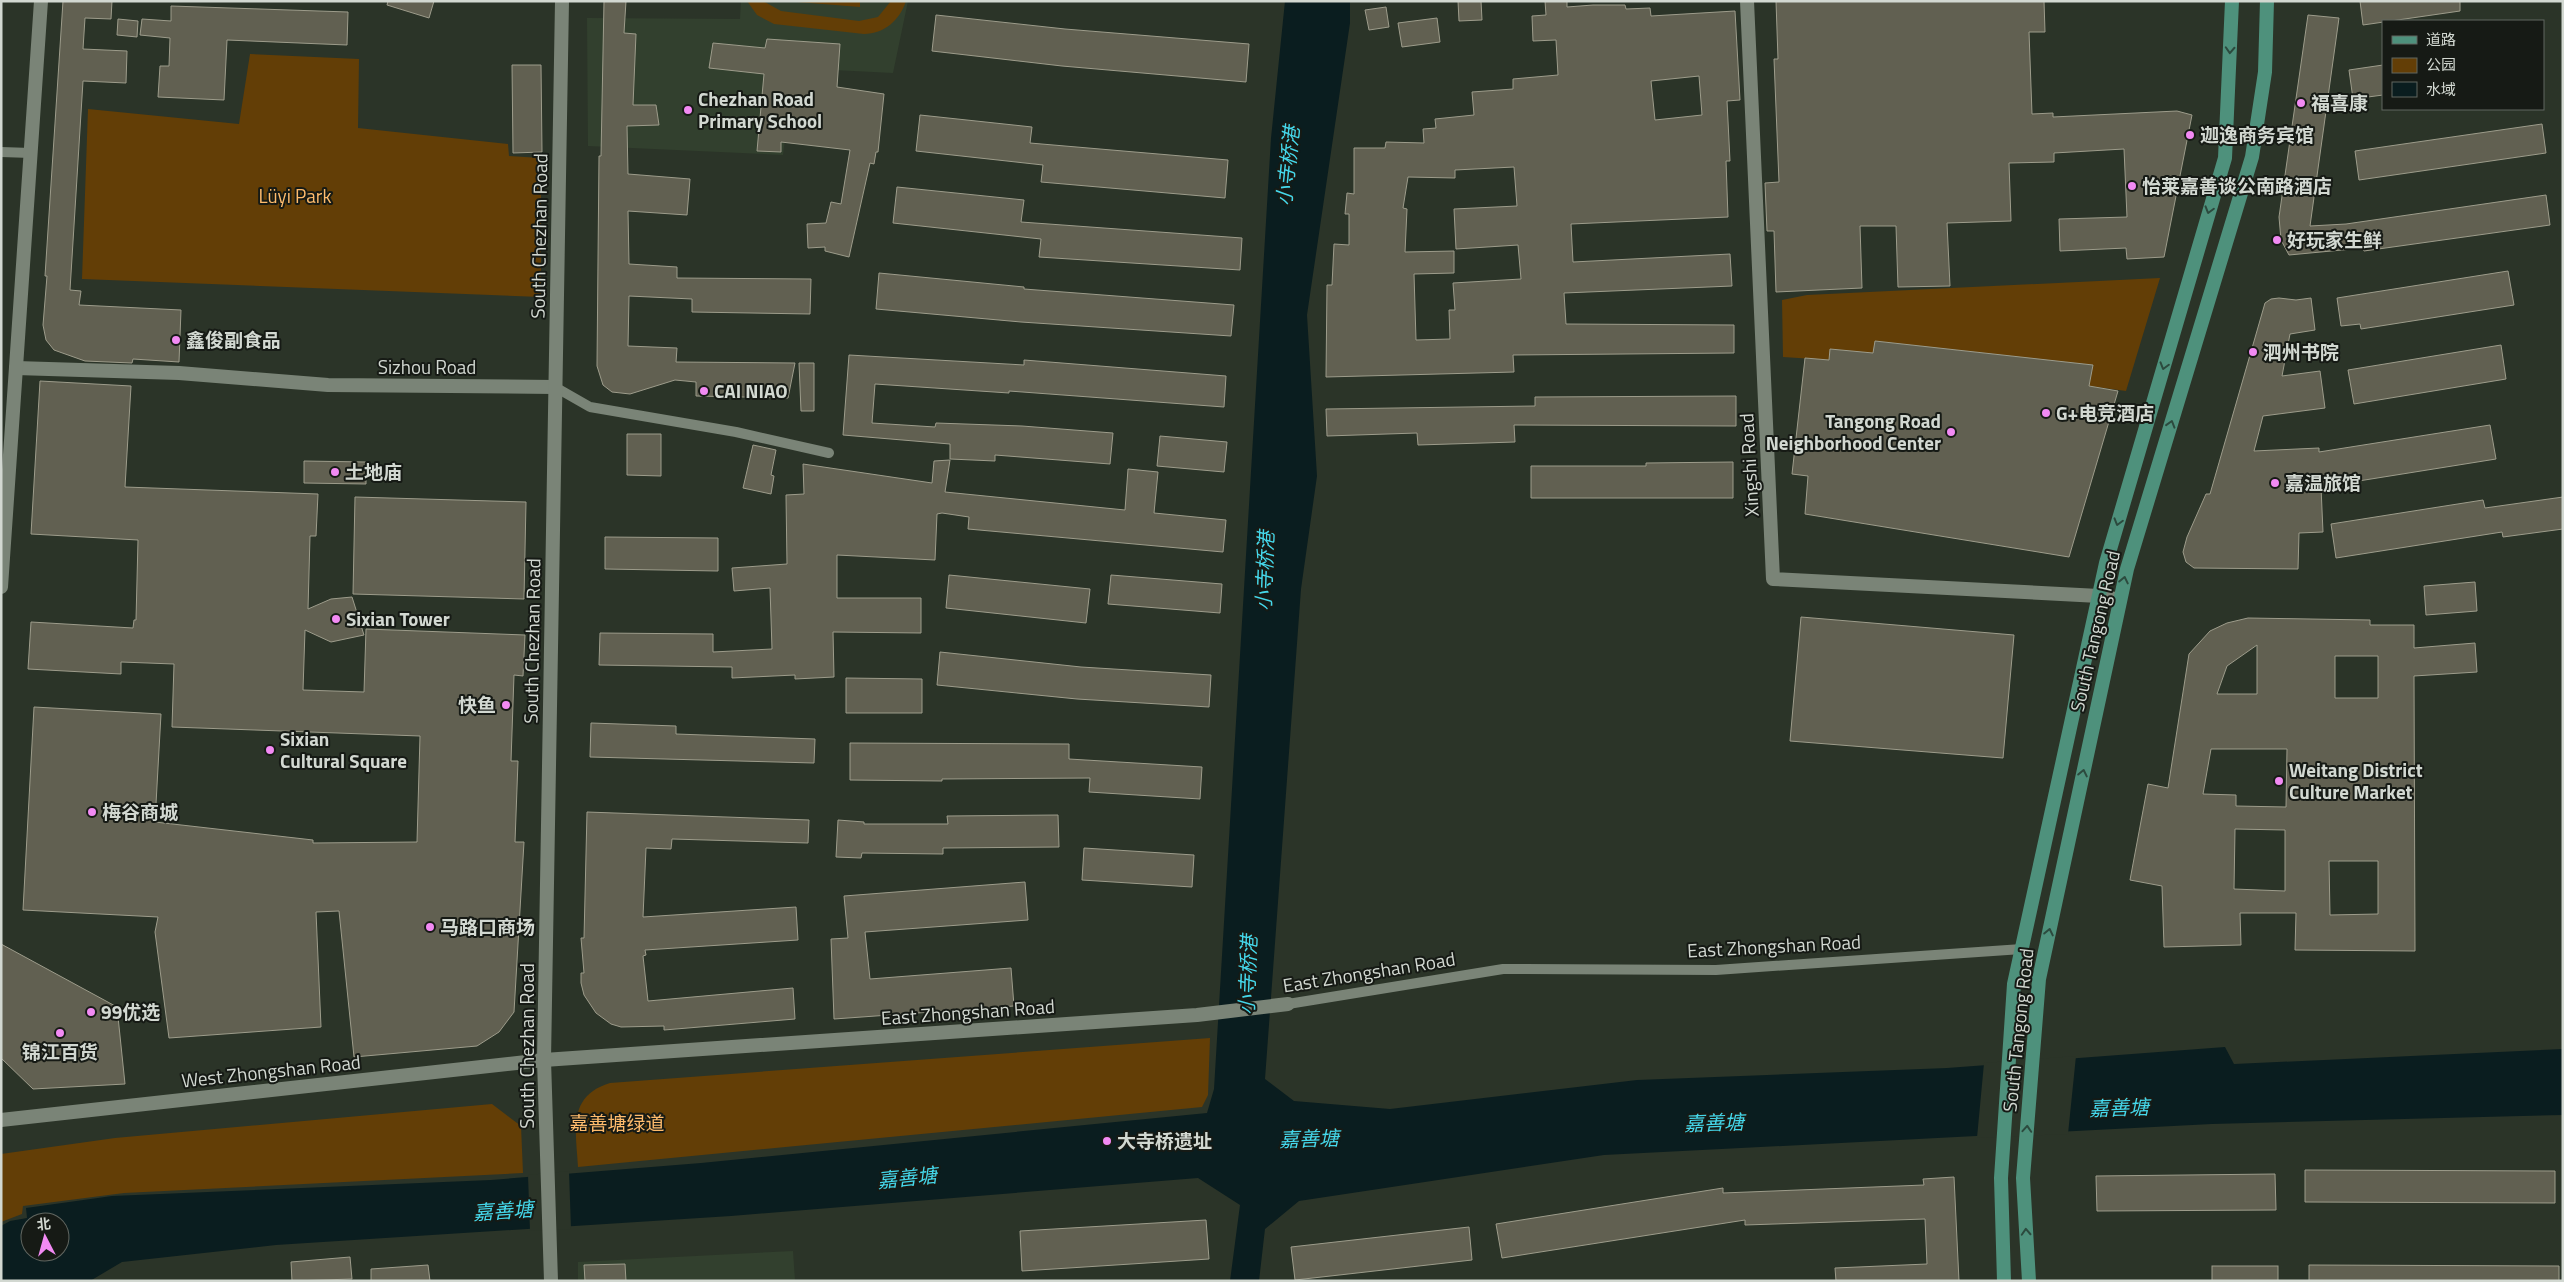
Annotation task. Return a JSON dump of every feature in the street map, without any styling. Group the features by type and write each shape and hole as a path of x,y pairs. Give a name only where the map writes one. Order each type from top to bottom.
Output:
{"main road":[{"name":"South Tangong Road","path":"2004,1281 2001,1178 2014,984 2106,563 2225,158 2232,1"},
{"name":"South Tangong Road","path":"2029,1281 2023,1178 2038,979 2126,569 2252,157 2265,72 2267,1"}],"street":[{"path":"1,587 41,1"},
{"name":"South Chezhan Road","path":"551,1281 544,1060 562,1"},
{"name":"Xingshi Road","path":"1747,1 1773,579 2099,596 2120,600"},
{"name":"Sizhou Road","path":"16,368 180,373 328,385 555,387"},
{"name":"East Zhongshan Road","path":"544,1060 1197,1015 1288,1004"},
{"name":"West Zhongshan Road","path":"1,1120 544,1060"}],"lane":[{"path":"1,152 31,153"},
{"name":"Sizhou Road","path":"555,387 590,407 736,432 828,453"},
{"name":"East Zhongshan Road","path":"1288,1004 1503,969 1716,970 2022,949"}],"shaded area":[{"name":"Chezhan Road Primary School","path":"741,1 908,1 893,73 794,68 783,155 588,146 587,18 740,19"},
{"path":"793,1251 795,1281 578,1281 578,1262"}],"green space":[{"path":"747,1 763,1 781,11 859,21 878,17 891,1 906,1 900,14 890,25 878,32 864,34 774,24 757,15"},
{"path":"785,1 860,1 860,7"},
{"name":"Lüyi Park","path":"250,54 359,59 358,128 508,144 509,156 541,158 541,297 82,279 88,109 239,124"},
{"path":"2160,278 2126,391 2089,386 2093,365 1875,341 1873,353 1831,349 1829,360 1783,357 1782,300 1807,295"},
{"name":"嘉善塘绿道","path":"1210,1038 1208,1095 1202,1107 578,1167 576,1128 580,1106 596,1089 610,1083"},
{"name":"嘉善塘绿道","path":"492,1104 521,1126 523,1173 124,1193 23,1206 20,1215 1,1222 1,1154 115,1138"}],"water":[{"path":"1285,1 1350,1 1350,23 1307,315 1317,476 1301,589 1265,1079 1294,1101 1390,1109 1637,1080 1947,1068 2225,1047 2234,1064 2563,1049 2563,1115 2212,1124 1604,1155 1299,1201 1265,1229 1259,1281 1230,1281 1240,1205 1198,1178 731,1216 276,1245 122,1262 90,1281 1,1281 1,1226 10,1221 20,1219 20,1262 70,1262 70,1212 26,1212 26,1208 112,1196 491,1180 701,1163 1207,1113 1214,1089 1271,138"}],"pier":[{"path":"2076,1056 2068,1134 1977,1138 1984,1063"},
{"path":"569,1171 571,1229 530,1231 528,1175"}],"building":[{"path":"63,1 112,1 111,19 85,18 83,49 127,51 126,83 83,81 70,290 81,291 79,305 181,310 179,362 133,359 132,363 85,361 54,350 46,340 43,325 47,276 45,276"},
{"path":"388,1 434,1 429,18 387,5"},
{"path":"604,1 626,1 624,33 636,34 633,105 656,105 659,125 627,126 628,174 690,179 687,215 628,211 629,264 677,267 677,278 811,279 810,314 692,312 692,299 629,296 628,346 677,348 676,362 795,363 788,398 696,396 696,382 675,380 630,394 612,392 603,385 597,366 599,156 601,156"},
{"path":"1458,1 1481,1 1482,20 1459,21"},
{"path":"1545,1 1567,1 1567,7 1625,5 1626,9 1650,8 1651,16 1735,11 1740,100 1727,101 1730,161 1726,161 1728,217 1571,224 1573,262 1730,254 1732,286 1564,293 1566,324 1734,325 1734,353 1513,355 1514,372 1326,377 1327,285 1332,285 1334,244 1349,245 1349,214 1345,214 1347,193 1354,194 1354,148 1385,148 1386,142 1424,143 1423,129 1436,128 1435,119 1474,115 1472,92 1513,89 1513,79 1558,75 1556,40 1533,41 1532,16 1546,15","holes":["1699,76 1702,115 1655,120 1651,81","1514,167 1517,206 1454,209 1456,249 1518,245 1521,279 1453,283 1455,310 1449,310 1450,339 1416,340 1414,274 1454,273 1454,251 1405,252 1407,209 1403,208 1408,177 1455,178 1455,170"]},
{"path":"1776,1 2044,1 2045,32 2029,32 2032,114 2053,113 2053,117 2177,111 2192,115 2164,257 2127,259 2126,248 2060,251 2059,219 2127,217 2124,149 2054,153 2054,162 2009,163 2011,221 1947,223 1950,286 1898,287 1896,226 1860,226 1862,288 1776,292 1774,231 1767,231 1765,183 1779,182 1774,59 1778,59"},
{"path":"2360,1 2460,1 2460,11 2398,20 2382,20 2382,22 2363,25"},
{"path":"171,6 348,12 347,45 227,40 224,100 158,97 160,66 169,66 170,38 140,35 142,19 171,21"},
{"path":"1386,7 1389,27 1369,30 1365,10"},
{"path":"936,15 1065,29 1249,44 1246,82 1062,66 932,51"},
{"path":"2308,15 2339,18 2310,226 2346,224 2546,195 2550,225 2364,251 2363,248 2289,255 2281,240 2279,217"},
{"path":"1437,18 1440,42 1402,47 1398,23"},
{"path":"118,19 138,21 137,37 117,35"},
{"path":"767,39 840,44 837,87 884,94 878,152 876,152 874,164 870,163 849,257 825,251 825,247 808,248 807,224 826,223 831,202 841,204 850,150 781,142 781,152 757,151 764,74 709,68 713,43 765,48"},
{"path":"512,65 541,65 542,152 513,153"},
{"path":"2382,65 2382,95 2353,99 2349,70"},
{"path":"920,115 1032,127 1030,143 1228,160 1225,198 1041,182 1043,165 916,151"},
{"path":"2542,124 2546,153 2359,180 2355,151"},
{"path":"897,187 1024,200 1021,222 1242,238 1240,270 1039,257 1041,239 893,223"},
{"path":"2508,271 2514,305 2361,329 2360,324 2341,326 2337,298"},
{"path":"879,273 1024,287 1024,289 1234,305 1231,336 1021,322 876,309"},
{"path":"2311,298 2315,330 2290,334 2282,376 2320,371 2325,408 2263,416 2254,451 2319,448 2319,452 2490,425 2496,459 2321,487 2323,532 2299,533 2298,569 2194,568 2186,562 2183,552 2187,537 2206,494 2210,494 2265,303 2271,299 2296,300"},
{"name":"Tangong Road Neighborhood Center","path":"1875,341 2093,365 2089,386 2118,391 2069,557 1805,514 1808,476 1792,474 1805,358 1829,360 1830,349 1873,353"},
{"path":"2501,345 2506,379 2354,404 2348,370"},
{"path":"849,355 1024,365 1024,360 1226,376 1224,407 1009,391 1009,393 875,384 872,423 935,427 936,423 1022,426 1113,433 1110,464 995,455 995,461 950,459 950,444 843,435"},
{"path":"799,363 814,363 814,411 801,411"},
{"path":"40,381 131,386 125,487 318,494 316,536 310,536 308,609 331,599 352,597 364,635 331,642 305,630 303,690 364,692 366,629 525,635 523,676 514,675 511,761 518,761 515,842 524,842 514,1012 499,1032 477,1046 354,1057 339,911 316,912 321,1027 169,1038 155,932 158,917 23,910 34,707 161,714 155,822 313,840 313,843 417,842 420,736 172,727 174,664 121,662 121,674 28,669 31,622 133,628 134,620 136,620 138,540 31,534"},
{"path":"1736,396 1736,426 1514,425 1515,442 1418,445 1417,433 1327,436 1326,409 1535,406 1535,397"},
{"path":"627,434 661,434 661,476 627,475"},
{"path":"1160,436 1227,442 1224,472 1157,466"},
{"path":"753,445 776,450 771,475 774,476 771,494 743,488"},
{"path":"950,460 945,492 1125,510 1128,469 1158,472 1154,513 1226,520 1223,552 968,529 969,517 942,513 937,514 935,560 837,555 837,598 921,598 921,633 833,632 834,677 795,679 795,675 732,678 732,667 599,665 600,633 713,634 713,652 772,649 770,588 734,591 732,568 787,564 786,495 804,494 803,464 932,483 934,461"},
{"name":"土地庙","path":"304,461 366,462 366,484 304,483"},
{"path":"1733,462 1733,498 1531,498 1531,466 1646,466 1646,463"},
{"path":"355,497 526,502 524,599 353,594"},
{"path":"2563,497 2563,529 2503,537 2502,532 2336,558 2331,524 2483,500 2485,508"},
{"path":"605,537 718,538 718,571 605,569"},
{"path":"949,575 1090,589 1086,623 946,608"},
{"path":"1111,575 1222,584 1220,613 1108,604"},
{"path":"2475,582 2477,611 2426,615 2424,586"},
{"path":"1801,617 2014,635 2003,758 1790,741"},
{"path":"2248,618 2370,620 2370,625 2414,625 2414,648 2475,643 2477,672 2414,676 2415,951 2295,950 2296,913 2240,913 2241,945 2164,947 2162,886 2130,880 2148,784 2168,788 2189,654 2210,631 2227,623","holes":["2257,645 2257,694 2217,694 2227,666","2335,656 2378,656 2378,698 2335,698","2211,749 2287,749 2286,807 2236,806 2236,795 2203,794","2235,829 2285,830 2285,891 2234,889","2329,861 2378,861 2378,914 2330,915"]},
{"path":"940,652 1081,667 1211,675 1209,707 1077,699 937,685"},
{"path":"846,678 922,679 922,713 846,713"},
{"path":"591,723 676,726 676,734 815,739 814,763 590,757"},
{"path":"850,743 1069,744 1069,759 1202,767 1200,799 1089,792 1090,778 942,779 942,781 850,780"},
{"path":"587,812 809,820 808,843 672,839 671,849 646,848 643,917 796,907 798,940 645,950 646,955 643,956 648,1001 793,988 795,1019 664,1030 664,1026 621,1027 611,1024 596,1013 584,995 581,983 581,973 584,973 581,938 584,938"},
{"path":"1058,815 1059,847 943,848 943,854 862,853 861,858 836,857 838,820 864,822 864,824 948,824 947,816"},
{"path":"1084,848 1194,855 1192,887 1082,880"},
{"path":"1025,882 1028,920 865,932 870,979 1011,968 1014,1006 834,1019 831,939 848,938 844,896"},
{"name":"锦江百货","path":"1,944 117,1007 125,1084 33,1089 1,1058"},
{"path":"2305,1170 2555,1171 2555,1203 2305,1202"},
{"path":"2275,1174 2276,1210 2097,1211 2096,1176"},
{"path":"1954,1177 1959,1281 1836,1281 1835,1268 1927,1264 1925,1219 1745,1225 1745,1220 1502,1258 1496,1224 1723,1188 1723,1193 1924,1185 1923,1179"},
{"path":"1206,1220 1209,1259 1022,1271 1020,1231"},
{"path":"1469,1227 1472,1260 1295,1280 1291,1247"},
{"path":"350,1257 352,1279 292,1281 291,1262"},
{"path":"625,1264 626,1281 585,1281 584,1265"},
{"path":"428,1265 430,1281 371,1281 371,1269"},
{"path":"2309,1265 2559,1266 2559,1281 2309,1281"},
{"path":"2212,1266 2278,1266 2278,1281 2212,1281"}],"place":[{"name":"福喜康","path":"2301,103"},
{"name":"Chezhan Road Primary School","path":"688,110"},
{"name":"迦逸商务宾馆","path":"2190,135"},
{"name":"怡莱嘉善谈公南路酒店","path":"2132,186"},
{"name":"好玩家生鲜","path":"2277,240"},
{"name":"鑫俊副食品","path":"176,340"},
{"name":"泗州书院","path":"2253,352"},
{"name":"CAI NIAO","path":"704,391"},
{"name":"G+电竞酒店","path":"2046,413"},
{"name":"Tangong Road Neighborhood Center","path":"1951,432"},
{"name":"土地庙","path":"335,472"},
{"name":"嘉温旅馆","path":"2275,483"},
{"name":"Sixian Tower","path":"336,619"},
{"name":"快鱼","path":"506,705"},
{"name":"Sixian Cultural Square","path":"270,750"},
{"name":"Weitang District Culture Market","path":"2279,781"},
{"name":"梅谷商城","path":"92,812"},
{"name":"马路口商场","path":"430,927"},
{"name":"99优选","path":"91,1012"},
{"name":"锦江百货","path":"60,1033"},
{"name":"大寺桥遗址","path":"1107,1141"}],"water label":[{"name":"小寺桥港","path":"1288,166"},
{"name":"小寺桥港","path":"1265,571"},
{"name":"小寺桥港","path":"1248,975"},
{"name":"嘉善塘","path":"2119,1108"},
{"name":"嘉善塘","path":"1714,1123"},
{"name":"嘉善塘","path":"1309,1139"},
{"name":"嘉善塘","path":"907,1178"},
{"name":"嘉善塘","path":"503,1211"}]}
